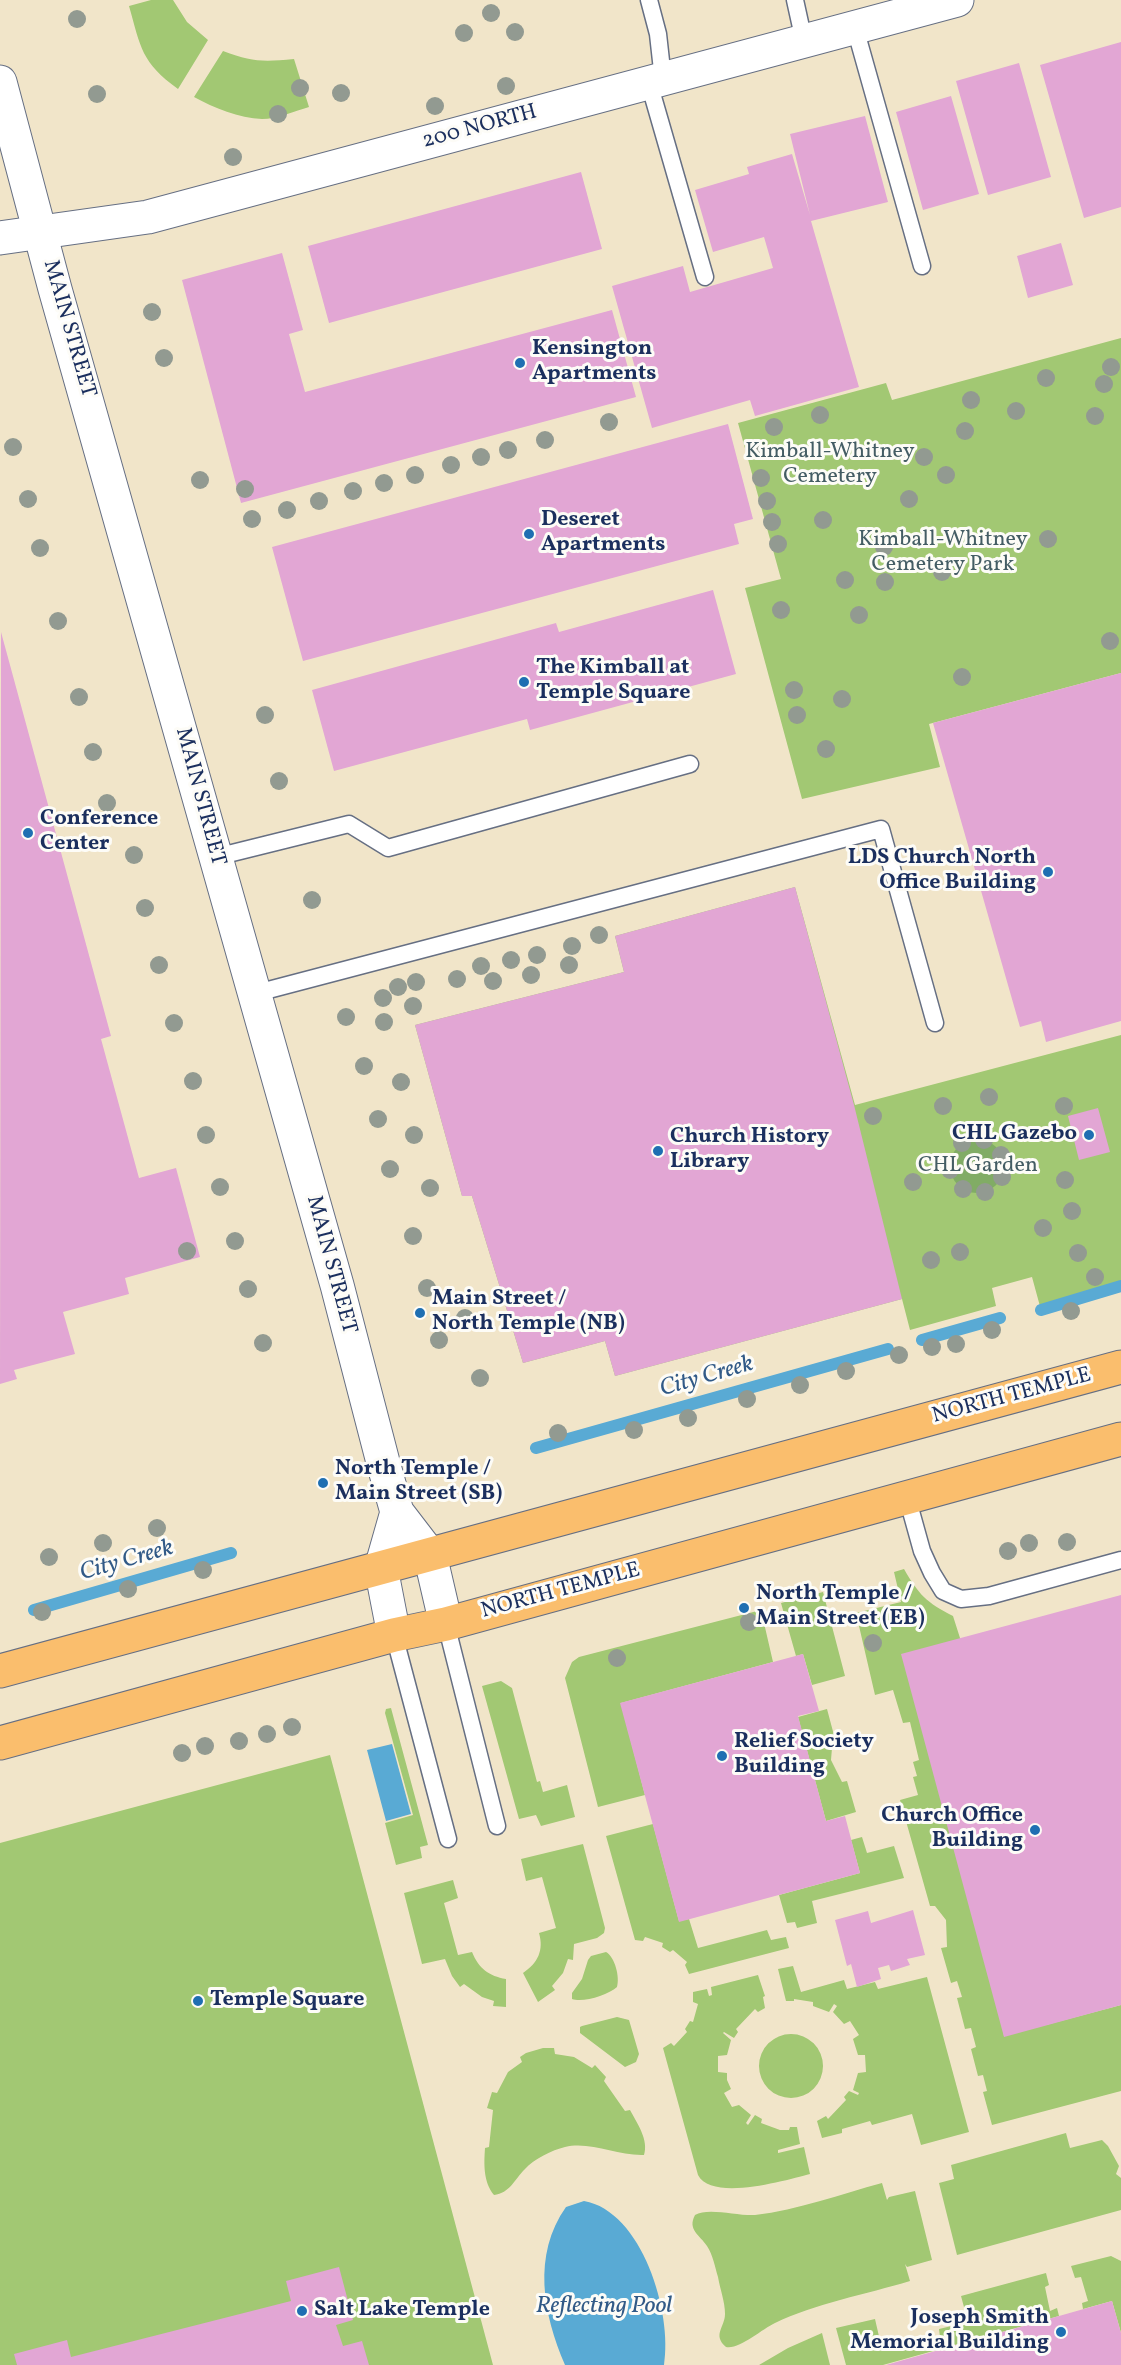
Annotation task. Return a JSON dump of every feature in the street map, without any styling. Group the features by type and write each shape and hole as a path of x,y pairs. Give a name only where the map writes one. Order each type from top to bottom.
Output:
{"main road":[{"name":"NORTH TEMPLE","path":"0,1671 1121,1367"},
{"name":"NORTH TEMPLE","path":"0,1743 394,1635 446,1624 1121,1439"}],"street":[{"name":"200 NORTH","path":"0,238 148,217 957,0"},
{"name":"MAIN STREET","path":"0,82 253,994 337,1285 397,1512 430,1555 446,1624"},
{"path":"394,1635 381,1568 397,1512"}],"lane":[{"path":"649,0 658,34 656,81 705,277"},
{"path":"795,0 804,41"},
{"path":"855,28 922,266"},
{"path":"216,857 349,824 388,848 690,764"},
{"path":"253,994 881,829 935,1023"},
{"path":"907,1497 922,1551 932,1573 943,1591 961,1599 989,1596 1121,1560"},
{"path":"446,1624 497,1826"},
{"path":"394,1635 448,1839"}],"green space":[{"path":"151,0 173,0 187,22 208,40 178,89 156,71 140,44 129,6"},
{"path":"223,51 258,60 294,59 309,107 262,119 227,112 194,97"},
{"name":"Kimball-Whitney Cemetery Park","path":"1121,338 1121,673 929,724 940,767 802,799 745,588 781,579 738,423 886,383 892,400"},
{"name":"Church History Library","path":"795,887 855,1105 1121,1035 1121,1287 1041,1310 1032,1277 992,1288 996,1306 910,1330 902,1299 615,1376 605,1341 523,1363 472,1196 462,1196 415,1025 624,972 615,936"},
{"name":"CHL Garden","path":"977,1139 987,1141 996,1147 1002,1156 1004,1166 1002,1176 996,1185 987,1191 977,1193 967,1191 958,1185 952,1176 950,1166 952,1156 958,1147 967,1141"},
{"path":"904,1569 924,1597 953,1616 960,1638 1004,2036 1121,2005 1121,2091 992,2125 983,2092 987,2091 983,2075 978,2076 971,2049 976,2047 971,2028 965,2029 957,1998 962,1997 957,1981 951,1983 941,1948 947,1947 946,1920 935,1906 930,1906 900,1800 918,1795 913,1777 917,1776 913,1762 919,1760 910,1722 903,1723 893,1690 875,1695 856,1613 901,1602 894,1572"},
{"path":"823,1592 845,1676 812,1685 803,1654 796,1656 781,1603"},
{"path":"761,1610 773,1662 621,1703 645,1795 598,1807 565,1678 572,1662 579,1657"},
{"path":"501,1681 512,1688 537,1782 540,1781 543,1792 567,1785 575,1817 541,1826 536,1815 519,1819 482,1686"},
{"path":"391,1708 428,1845 420,1847 422,1858 396,1865 385,1823 413,1815 385,1713 386,1709"},
{"path":"827,1709 835,1739 830,1740 831,1760 842,1782 847,1781 856,1812 826,1821 798,1717"},
{"name":"Temple Square","path":"330,1755 493,2365 0,2365 0,1843"},
{"path":"653,1824 679,1921 689,1919 698,1948 767,1930 771,1940 786,1937 789,1948 689,1974 685,1965 687,1962 673,1950 670,1952 662,1947 663,1943 645,1937 643,1941 635,1940 606,1836"},
{"path":"862,1837 867,1853 894,1846 904,1878 812,1901 817,1923 797,1928 795,1922 787,1923 779,1895 860,1873 851,1840"},
{"path":"583,1844 605,1928 604,1933 597,1938 574,1944 573,1960 568,1959 563,1973 552,1986 555,1990 538,2002 523,1973 539,1956 541,1945 539,1933 556,1928 542,1877 526,1881 521,1859"},
{"path":"453,1880 458,1898 444,1903 458,1955 472,1952 485,1971 506,1979 506,2007 493,2006 494,2001 482,1997 464,1984 460,1987 452,1976 445,1959 422,1964 404,1893"},
{"path":"606,1952 612,1958 616,1968 617,1987 595,1998 572,1999 572,1993 582,1979 588,1960 591,1956"},
{"path":"793,1966 801,1992 844,1980 847,1989 875,1982 878,1989 927,1977 969,2132 921,2145 912,2114 872,2125 870,2121 842,2129 842,2133 822,2138 817,2121 826,2116 828,2119 846,2100 844,2097 849,2091 858,2095 859,2093 853,2090 858,2073 866,2072 865,2055 858,2055 853,2039 859,2035 850,2021 844,2024 833,2012 837,2006 834,2004 829,2012 813,2006 813,2002 794,1999 794,2001 786,2001 778,1969"},
{"path":"758,1975 765,1996 763,1997 765,2008 758,2012 755,2009 736,2029 738,2032 734,2038 723,2033 731,2040 727,2055 718,2056 718,2072 727,2073 731,2089 724,2093 732,2107 739,2105 751,2115 746,2123 748,2125 755,2115 762,2119 761,2123 780,2130 797,2127 800,2144 778,2150 778,2153 804,2147 810,2174 751,2187 718,2187 706,2183 698,2175 663,2048 671,2043 674,2046 687,2032 685,2029 690,2021 693,2022 698,2004 693,2002 693,1992 707,1989 709,1996 712,1995 711,1987"},
{"path":"617,2017 629,2020 639,2054 636,2062 625,2067 580,2033 582,2026"},
{"path":"791,2034 809,2040 817,2048 823,2066 817,2084 809,2092 791,2098 773,2092 765,2084 759,2066 765,2048 773,2040"},
{"path":"543,2048 554,2048 555,2054 574,2057 592,2068 595,2065 606,2077 604,2081 625,2111 630,2110 636,2120 644,2138 644,2155 585,2146 565,2147 533,2162 508,2189 494,2195 486,2178 485,2166 485,2148 489,2147 493,2110 487,2108 492,2092 497,2093 508,2072 522,2062 520,2057"},
{"path":"1066,2133 1070,2148 1102,2140 1108,2146 1119,2166 1116,2174 1121,2178 1121,2210 957,2255 939,2183 954,2179 951,2165"},
{"path":"882,2183 887,2200 889,2197 915,2191 932,2260 907,2267 905,2264 910,2281 806,2310 775,2323 737,2345 726,2347 720,2339 725,2314 718,2277 709,2250 693,2228 695,2215 707,2212 748,2215 771,2213"},
{"path":"1111,2256 1121,2261 1121,2333 1112,2301 1083,2309 1082,2303 1088,2301 1081,2277 1075,2278 1071,2266"},
{"path":"1046,2273 1049,2285 1045,2287 1050,2311 1057,2308 1059,2316 883,2365 846,2365 836,2328 875,2319 881,2345 905,2339 908,2345 940,2337 939,2329 968,2322 961,2296"},
{"path":"822,2333 830,2365 759,2365 788,2348"}],"water":[{"path":"392,1744 411,1814 386,1821 367,1750"},
{"name":"Reflecting Pool","path":"584,2201 604,2209 622,2224 637,2244 649,2267 658,2293 663,2319 666,2343 664,2365 565,2365 551,2326 545,2285 545,2265 548,2245 555,2225 566,2207"}],"building":[{"path":"1121,42 1121,207 1084,218 1040,65"},
{"path":"1019,63 1051,177 988,195 956,81"},
{"path":"951,96 979,194 923,210 896,112"},
{"path":"865,116 888,202 811,221 859,387 755,416 750,400 652,428 612,286 683,266 690,292 773,268 764,237 713,252 695,190 749,174 747,167 792,154 810,215 790,134"},
{"name":"Kensington Apartments","path":"581,172 602,249 329,323 308,246"},
{"path":"1061,243 1073,285 1028,298 1017,256"},
{"name":"Kensington Apartments","path":"282,253 303,330 289,334 305,392 612,310 636,397 241,503 182,280"},
{"name":"Deseret Apartments","path":"728,424 753,519 734,524 739,544 303,661 272,547"},
{"name":"The Kimball at Temple Square","path":"713,590 736,674 530,730 527,719 334,771 312,690 556,623 559,632"},
{"name":"Conference Center","path":"1,632 111,1036 101,1039 139,1178 176,1168 200,1257 125,1278 129,1294 63,1312 75,1354 14,1370 17,1379 0,1384"},
{"name":"LDS Church North Office Building","path":"1121,673 1121,1021 1046,1042 1041,1021 1020,1027 933,723"},
{"name":"Church History Library","path":"795,887 854,1105 902,1299 615,1376 605,1341 523,1363 472,1196 462,1196 415,1025 624,972 615,936"},
{"name":"CHL Gazebo","path":"1098,1108 1110,1152 1079,1160 1068,1116"},
{"name":"Church Office Building","path":"1121,1595 1121,2005 1004,2037 901,1654"},
{"name":"Relief Society Building","path":"803,1654 819,1711 798,1716 826,1821 845,1816 860,1873 679,1922 620,1703"},
{"path":"913,1910 925,1955 907,1959 910,1965 891,1971 889,1965 878,1968 881,1979 857,1987 851,1964 847,1966 835,1920 868,1911 871,1923"},
{"name":"Salt Lake Temple","path":"339,2267 353,2320 336,2325 343,2346 362,2341 369,2365 17,2365 14,2354 67,2340 71,2357 291,2301 286,2281"},
{"name":"Joseph Smith Memorial Building","path":"1112,2301 1121,2333 1121,2365 886,2365"}],"waterway":[{"name":"City Creek","path":"1041,1310 1121,1286"},
{"name":"City Creek","path":"922,1340 1000,1318"},
{"name":"City Creek","path":"536,1448 888,1349"},
{"name":"City Creek","path":"34,1610 231,1553"}],"place":[{"name":"Kensington Apartments","path":"520,363"},
{"name":"Deseret Apartments","path":"529,534"},
{"name":"The Kimball at Temple Square","path":"524,682"},
{"name":"Conference Center","path":"28,833"},
{"name":"LDS Church North Office Building","path":"1048,872"},
{"name":"CHL Gazebo","path":"1089,1135"},
{"name":"Church History Library","path":"658,1151"},
{"name":"Main Street / North Temple (NB)","path":"420,1313"},
{"name":"North Temple / Main Street (SB)","path":"323,1483"},
{"name":"North Temple / Main Street (EB)","path":"744,1608"},
{"name":"Relief Society Building","path":"722,1756"},
{"name":"Church Office Building","path":"1035,1830"},
{"name":"Temple Square","path":"198,2001"},
{"name":"Salt Lake Temple","path":"302,2311"},
{"name":"Joseph Smith Memorial Building","path":"1061,2332"}],"park label":[{"name":"Kimball-Whitney Cemetery","path":"830,466"}]}
